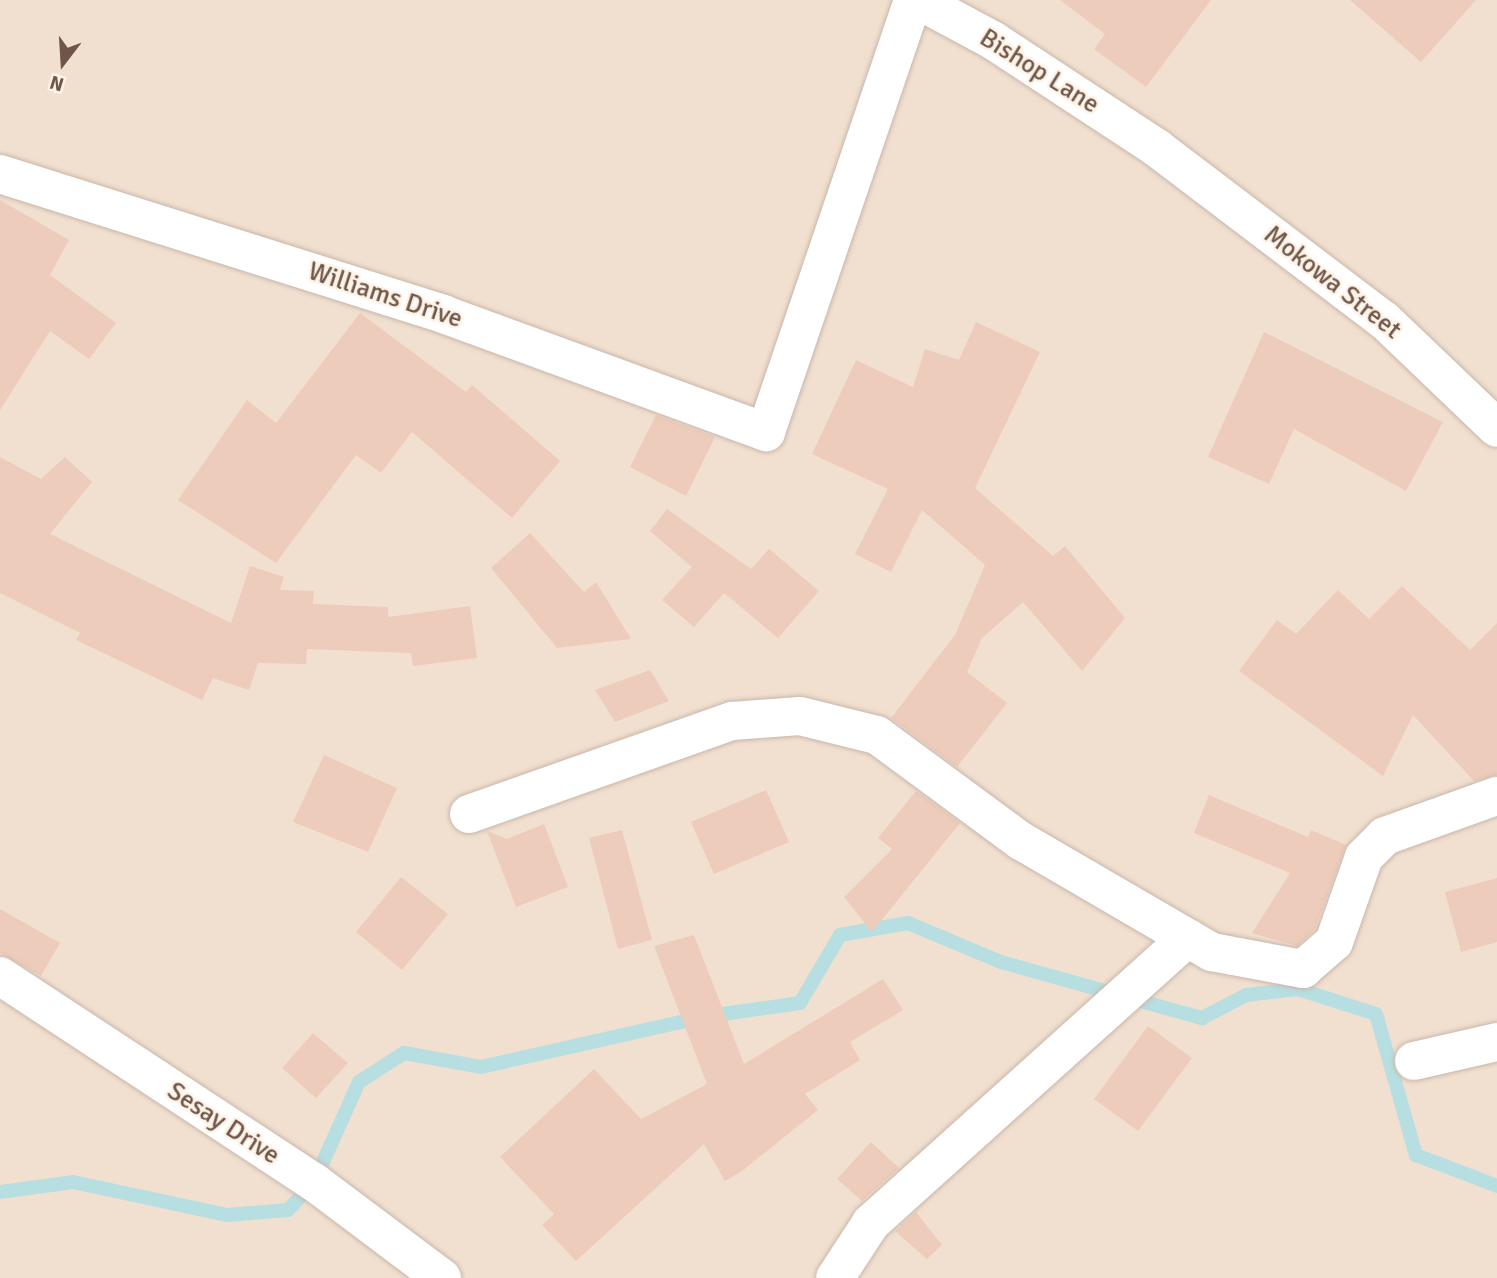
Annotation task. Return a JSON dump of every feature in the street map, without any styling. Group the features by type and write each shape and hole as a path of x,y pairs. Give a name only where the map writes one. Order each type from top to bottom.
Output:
{"street":[{"name":"Williams Drive","path":"0,174 443,313 766,432 912,0"},
{"name":"Bishop Lane","path":"918,0 994,41 1157,148"},
{"name":"Mokowa Street","path":"1157,148 1384,320 1497,428"},
{"path":"469,814 732,721 800,716 877,735 1021,841 1187,938 1238,961 1303,969 1334,942 1364,857 1385,836 1497,796"},
{"path":"835,1278 871,1223 1187,938"},
{"name":"Sesay Drive","path":"0,976 314,1182 442,1278"},
{"path":"1414,1061 1497,1042"}],"shaded area":[{"path":"0,0 1497,0 1497,1278 0,1278"}],"building":[{"path":"1060,0 1211,0 1146,87 1094,49 1105,34"},
{"path":"1350,0 1476,0 1421,62"},
{"path":"0,200 69,240 50,275 116,323 89,359 50,331 0,410"},
{"path":"360,313 466,392 472,385 560,461 512,518 412,432 381,473 356,455 276,563 178,500 247,400 276,423"},
{"path":"976,322 1040,352 975,488 1053,556 1065,546 1125,618 1082,671 1023,602 982,638 967,672 1007,703 957,767 891,718 955,635 985,565 922,510 891,572 855,554 888,489 812,454 856,360 913,387 925,349 959,360"},
{"path":"1264,332 1443,422 1406,491 1294,429 1269,484 1208,457"},
{"path":"656,415 715,437 686,496 630,467"},
{"path":"0,457 41,479 65,457 92,482 50,534 231,623 250,566 284,577 280,590 314,591 313,604 388,607 388,617 470,606 477,658 413,666 411,653 307,649 306,664 258,663 249,690 213,678 202,700 76,640 80,633 0,593"},
{"path":"667,509 751,569 769,549 819,591 778,638 724,593 694,627 662,600 692,567 650,531"},
{"path":"530,533 584,592 596,582 631,639 557,648 491,568"},
{"path":"1402,586 1470,650 1497,623 1497,775 1474,781 1413,715 1383,776 1239,671 1277,620 1296,634 1338,590 1369,619"},
{"path":"650,670 669,701 615,722 595,690"},
{"path":"324,755 397,788 368,852 293,822"},
{"path":"766,790 789,842 714,874 691,822"},
{"path":"916,791 960,823 872,932 844,897 892,849 878,838"},
{"path":"1209,795 1308,837 1311,830 1346,845 1315,929 1297,946 1252,933 1290,873 1194,833"},
{"path":"544,824 568,887 516,907 487,831 507,839"},
{"path":"622,830 652,940 618,949 589,838"},
{"path":"401,877 448,914 402,970 356,932"},
{"path":"1497,878 1497,942 1461,952 1445,892"},
{"path":"0,909 60,943 41,976 0,953"},
{"path":"694,935 744,1064 883,979 903,1010 850,1042 860,1060 805,1094 818,1110 742,1171 725,1181 704,1144 576,1261 542,1225 554,1214 500,1157 594,1069 641,1119 707,1084 654,946"},
{"path":"1148,1026 1192,1058 1138,1131 1094,1099"},
{"path":"313,1033 348,1063 316,1098 282,1068"},
{"path":"871,1142 899,1168 862,1201 837,1179"},
{"path":"916,1212 942,1245 927,1259 895,1231"}],"waterway":[{"path":"0,1192 73,1182 227,1215 288,1210 314,1182 359,1082 404,1053 481,1067 702,1017 800,1003 840,935 908,923 1001,962 1202,1018 1246,995 1298,989 1376,1014 1416,1155 1497,1186"}]}
